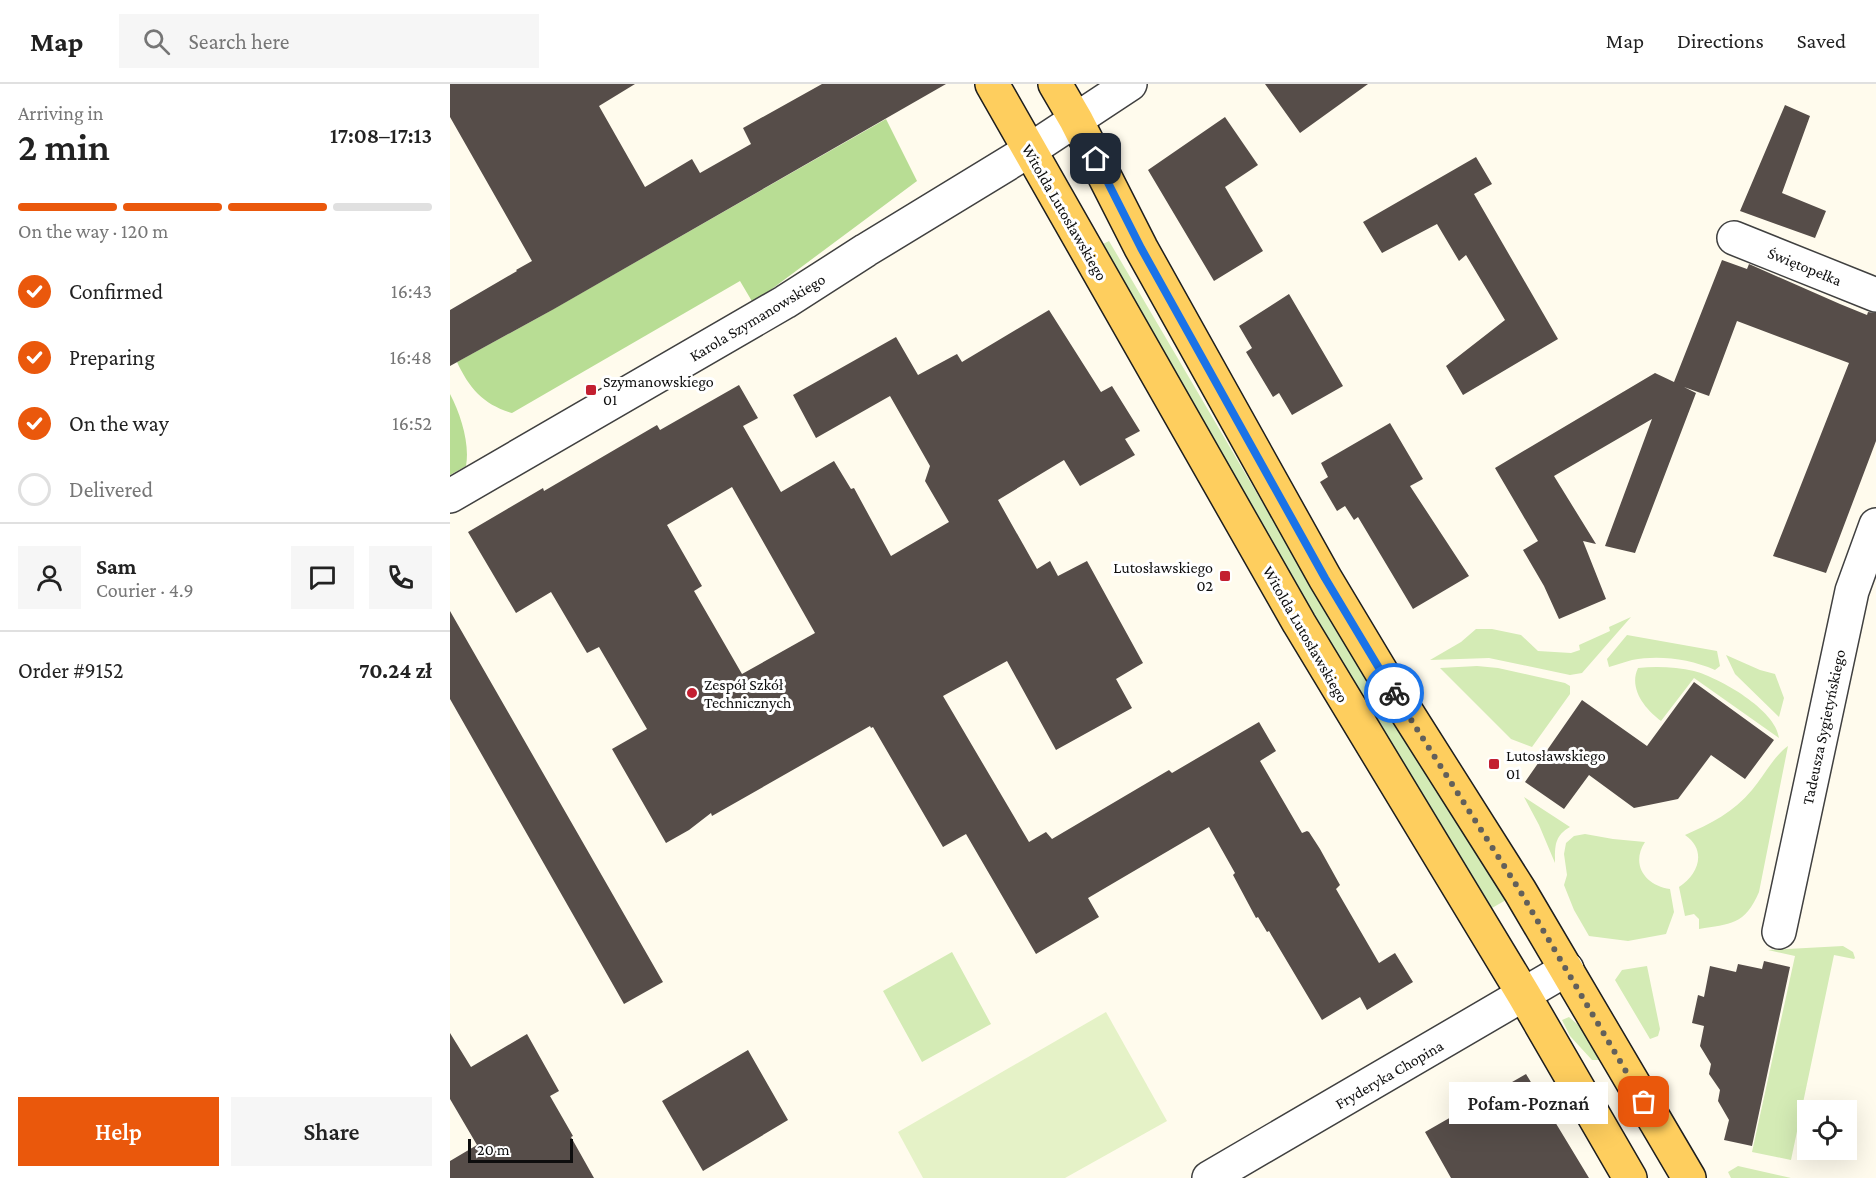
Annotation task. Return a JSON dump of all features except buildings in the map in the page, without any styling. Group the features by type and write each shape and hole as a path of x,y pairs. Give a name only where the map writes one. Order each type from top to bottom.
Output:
{"main road":[{"name":"Witolda Lutosławskiego","path":"992,84 1299,623 1524,995 1630,1178"},
{"path":"1055,84 1076,120 1141,248 1325,578 1382,673 1491,843 1689,1178"}],"street":[{"name":"Karola Szymanowskiego","path":"450,496 785,302 1030,150 1130,84"},
{"name":"Świętopełka","path":"1734,238 1876,295"},
{"name":"Tadeusza Sygietyńskiego","path":"1779,932 1852,591 1876,525"},
{"name":"Fryderyka Chopina","path":"1209,1178 1567,969"}],"green space":[{"path":"886,119 917,181 753,303 740,281 512,413 485,400 467,380 457,362"},
{"path":"1109,241 1367,681 1506,900 1492,908 1301,593 1099,246"},
{"path":"450,394 464,430 467,457 466,466 450,475"},
{"path":"1631,617 1582,673 1570,675 1489,658 1430,660 1461,642 1476,629 1492,629 1521,635 1538,651 1571,653 1580,650 1579,645 1610,631 1609,627"},
{"path":"1627,635 1717,651 1720,666 1715,670 1685,661 1653,658 1632,660 1609,667 1607,659"},
{"path":"1726,655 1775,674 1784,698 1779,717 1735,674"},
{"path":"1477,666 1498,668 1570,686 1570,694 1532,747 1511,739 1440,668"},
{"path":"1638,668 1681,669 1718,680 1758,706 1776,727 1779,738 1694,678 1661,721 1640,698 1635,684"},
{"path":"1788,746 1759,892 1754,903 1742,917 1735,921 1699,929 1699,919 1694,914 1685,916 1679,887 1691,876 1698,862 1696,848 1685,835 1712,822 1737,805"},
{"path":"1524,797 1570,827 1558,838 1555,863 1539,825"},
{"path":"1585,834 1645,842 1639,859 1643,873 1654,884 1670,889 1674,912 1666,934 1628,941 1589,936 1574,910 1564,885 1567,875 1564,854 1566,843 1574,836"},
{"path":"1843,946 1853,952 1855,958 1834,955 1804,1100 1797,1100 1797,1131 1791,1160 1752,1152 1795,956 1768,950"},
{"path":"952,952 991,1024 922,1062 883,991"},
{"path":"1647,966 1660,1029 1658,1036 1650,1039 1615,980 1622,970"},
{"path":"1106,1012 1167,1121 1065,1178 923,1178 898,1132"},
{"path":"1569,1017 1583,1029 1599,1060 1592,1060 1570,1036 1562,1020"},
{"path":"1738,1166 1791,1178 1731,1178 1728,1172"}],"way so far":[{"path":"1394,693 1473,814 1644,1102"}],"place":[{"name":"Szymanowskiego 01","path":"591,390"},
{"name":"Lutosławskiego 02","path":"1225,576"},
{"name":"Zespół Szkół Technicznych","path":"692,693"},
{"name":"Lutosławskiego 01","path":"1494,764"},
{"name":"Pofam-Poznań","path":"1644,1102"}],"route":[{"path":"1096,159 1141,248 1325,578 1394,693"}]}
